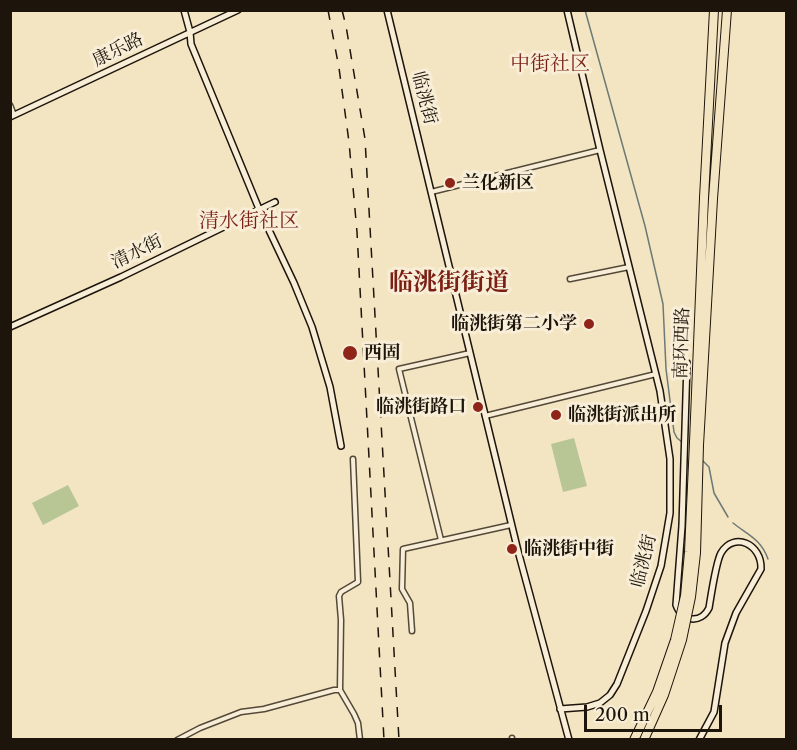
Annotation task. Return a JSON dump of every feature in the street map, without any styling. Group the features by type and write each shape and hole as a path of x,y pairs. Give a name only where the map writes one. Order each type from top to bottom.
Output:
{"highway":[{"name":"南环西路","path":"644,740 664,696 682,640 691,597 696,553 696,443 702,222 714,10"},
{"name":"南环西路","path":"634,740 661,682 675,640 685,596 727,10"}],"street":[{"path":"184,10 191,44 259,209 312,327 330,387 341,447"},
{"name":"康乐路","path":"12,116 238,10"},
{"name":"临洮街","path":"387,10 511,525 569,740"},
{"name":"临洮街","path":"560,709 587,707 600,703 610,695 617,684 661,566 670,513 670,459 660,391 567,10"},
{"path":"10,105 12,116"},
{"path":"431,192 600,150"},
{"name":"清水街","path":"10,327 129,273 275,202"},
{"path":"570,279 629,267"},
{"path":"441,540 399,369 470,353"},
{"path":"687,363 682,526 676,605 678,610 692,620 707,613 719,559 731,544 751,545 756,549 762,562 761,568 736,613 725,643 714,712 699,740"},
{"path":"485,416 656,374"},
{"path":"353,459 358,582 341,592 339,596 340,690 358,723 360,740"},
{"path":"412,631 410,603 402,589 403,549 511,525"},
{"path":"177,740 241,712 264,709 340,690"}],"green space":[{"path":"574,438 587,486 563,492 551,444"},
{"path":"68,485 79,506 43,525 32,503"}],"waterway":[{"path":"585,10 645,226 663,304 666,369 674,432 682,442"},
{"path":"701,459 709,467 714,493 728,517"},
{"path":"733,523 758,542 768,559"}],"railway":[{"path":"328,10 349,142 357,232 384,740"},
{"path":"342,10 365,139 399,740"}],"place":[{"name":"兰化新区","path":"450,183"},
{"name":"临洮街第二小学","path":"589,324"},
{"name":"西固","path":"350,353"},
{"name":"临洮街路口","path":"478,407"},
{"name":"临洮街派出所","path":"556,415"},
{"name":"临洮街中街","path":"512,549"}],"district":[{"name":"中街社区","path":"550,64"},
{"name":"清水街社区","path":"249,221"},
{"name":"临洮街街道","path":"449,283"}]}
